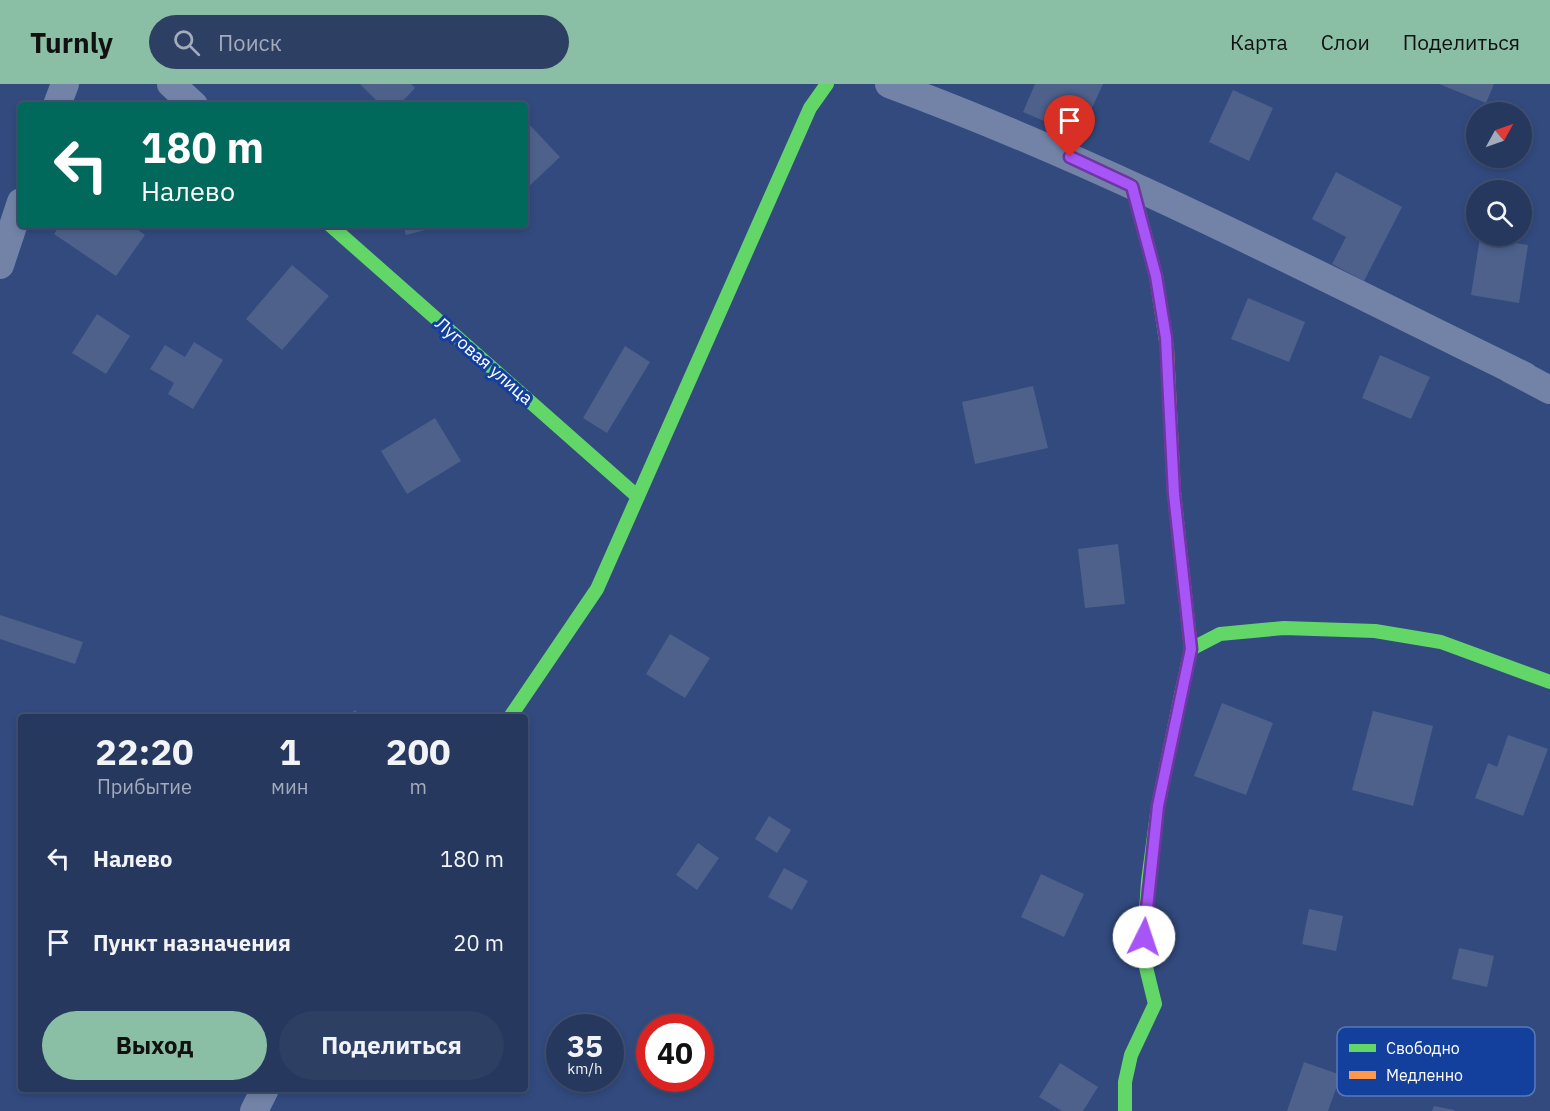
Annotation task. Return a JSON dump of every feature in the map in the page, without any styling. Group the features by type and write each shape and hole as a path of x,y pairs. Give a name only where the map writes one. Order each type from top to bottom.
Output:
{"street":[{"path":"58,102 65,84"},
{"path":"171,84 191,102"},
{"path":"512,714 597,590 810,108 827,84"},
{"path":"889,84 986,120 1132,186 1518,372 1550,390"},
{"path":"1125,1111 1125,1073 1135,1040 1155,1004 1143,955 1148,881 1158,806 1191,649 1174,494 1166,338 1156,276 1132,186"},
{"path":"0,265 18,211"},
{"name":"Луговая улица","path":"333,228 638,497"},
{"path":"1191,649 1220,634 1284,628 1375,631 1441,642 1550,682"},
{"path":"254,1111 264,1092"}],"building":[{"path":"360,84 411,84 415,88 402,102 378,102"},
{"path":"1035,84 1103,84 1079,136 1023,112"},
{"path":"1439,84 1494,84 1486,102"},
{"path":"1233,90 1273,108 1249,161 1209,142"},
{"path":"528,123 560,157 528,187"},
{"path":"1336,172 1402,207 1364,281 1332,264 1346,237 1312,219"},
{"path":"58,228 135,228 145,235 116,276 54,234"},
{"path":"404,228 432,228 406,235"},
{"path":"1479,246 1528,246 1519,303 1471,295"},
{"path":"292,265 329,296 282,350 246,319"},
{"path":"1248,298 1305,322 1289,362 1231,339"},
{"path":"97,314 130,336 106,374 72,353"},
{"path":"194,342 223,360 193,409 168,394 174,383 150,369 165,345 185,357"},
{"path":"625,346 650,362 607,433 583,418"},
{"path":"1380,355 1430,377 1411,419 1362,398"},
{"path":"1033,386 1048,448 975,464 962,402"},
{"path":"435,418 461,461 407,494 381,451"},
{"path":"1118,544 1125,604 1085,608 1078,549"},
{"path":"0,615 83,642 75,664 0,639"},
{"path":"670,634 710,658 685,698 646,674"},
{"path":"1222,703 1273,723 1246,795 1194,776"},
{"path":"1373,711 1433,726 1413,806 1352,790"},
{"path":"1508,735 1548,749 1523,816 1475,798 1488,763 1497,767"},
{"path":"769,816 791,830 777,853 755,839"},
{"path":"698,843 719,858 697,890 676,875"},
{"path":"784,868 808,881 792,910 768,897"},
{"path":"1041,874 1084,894 1064,937 1021,917"},
{"path":"1309,909 1343,916 1336,951 1302,944"},
{"path":"1459,948 1494,956 1487,987 1452,979"},
{"path":"1304,1062 1337,1074 1337,1086 1328,1111 1287,1111"},
{"path":"1060,1063 1098,1087 1083,1111 1062,1111 1039,1097"},
{"path":"1434,1106 1454,1110 1454,1111 1432,1111"}],"traffic: fast":[{"path":"512,714 597,589 810,108 827,84"},
{"path":"1132,185 1156,276 1167,348"},
{"path":"333,228 638,497"},
{"path":"1191,649 1220,634 1284,628 1375,631 1441,642 1550,682"},
{"path":"1125,1111 1125,1082 1131,1055 1155,1004 1143,955 1148,881 1158,806 1181,695"}],"traffic: slow":[{"path":"1167,348 1174,493 1191,649 1181,695"}],"route":[{"path":"1070,157 1132,186 1156,276 1166,338 1174,494 1191,649 1158,806 1148,881 1144,937"}]}
